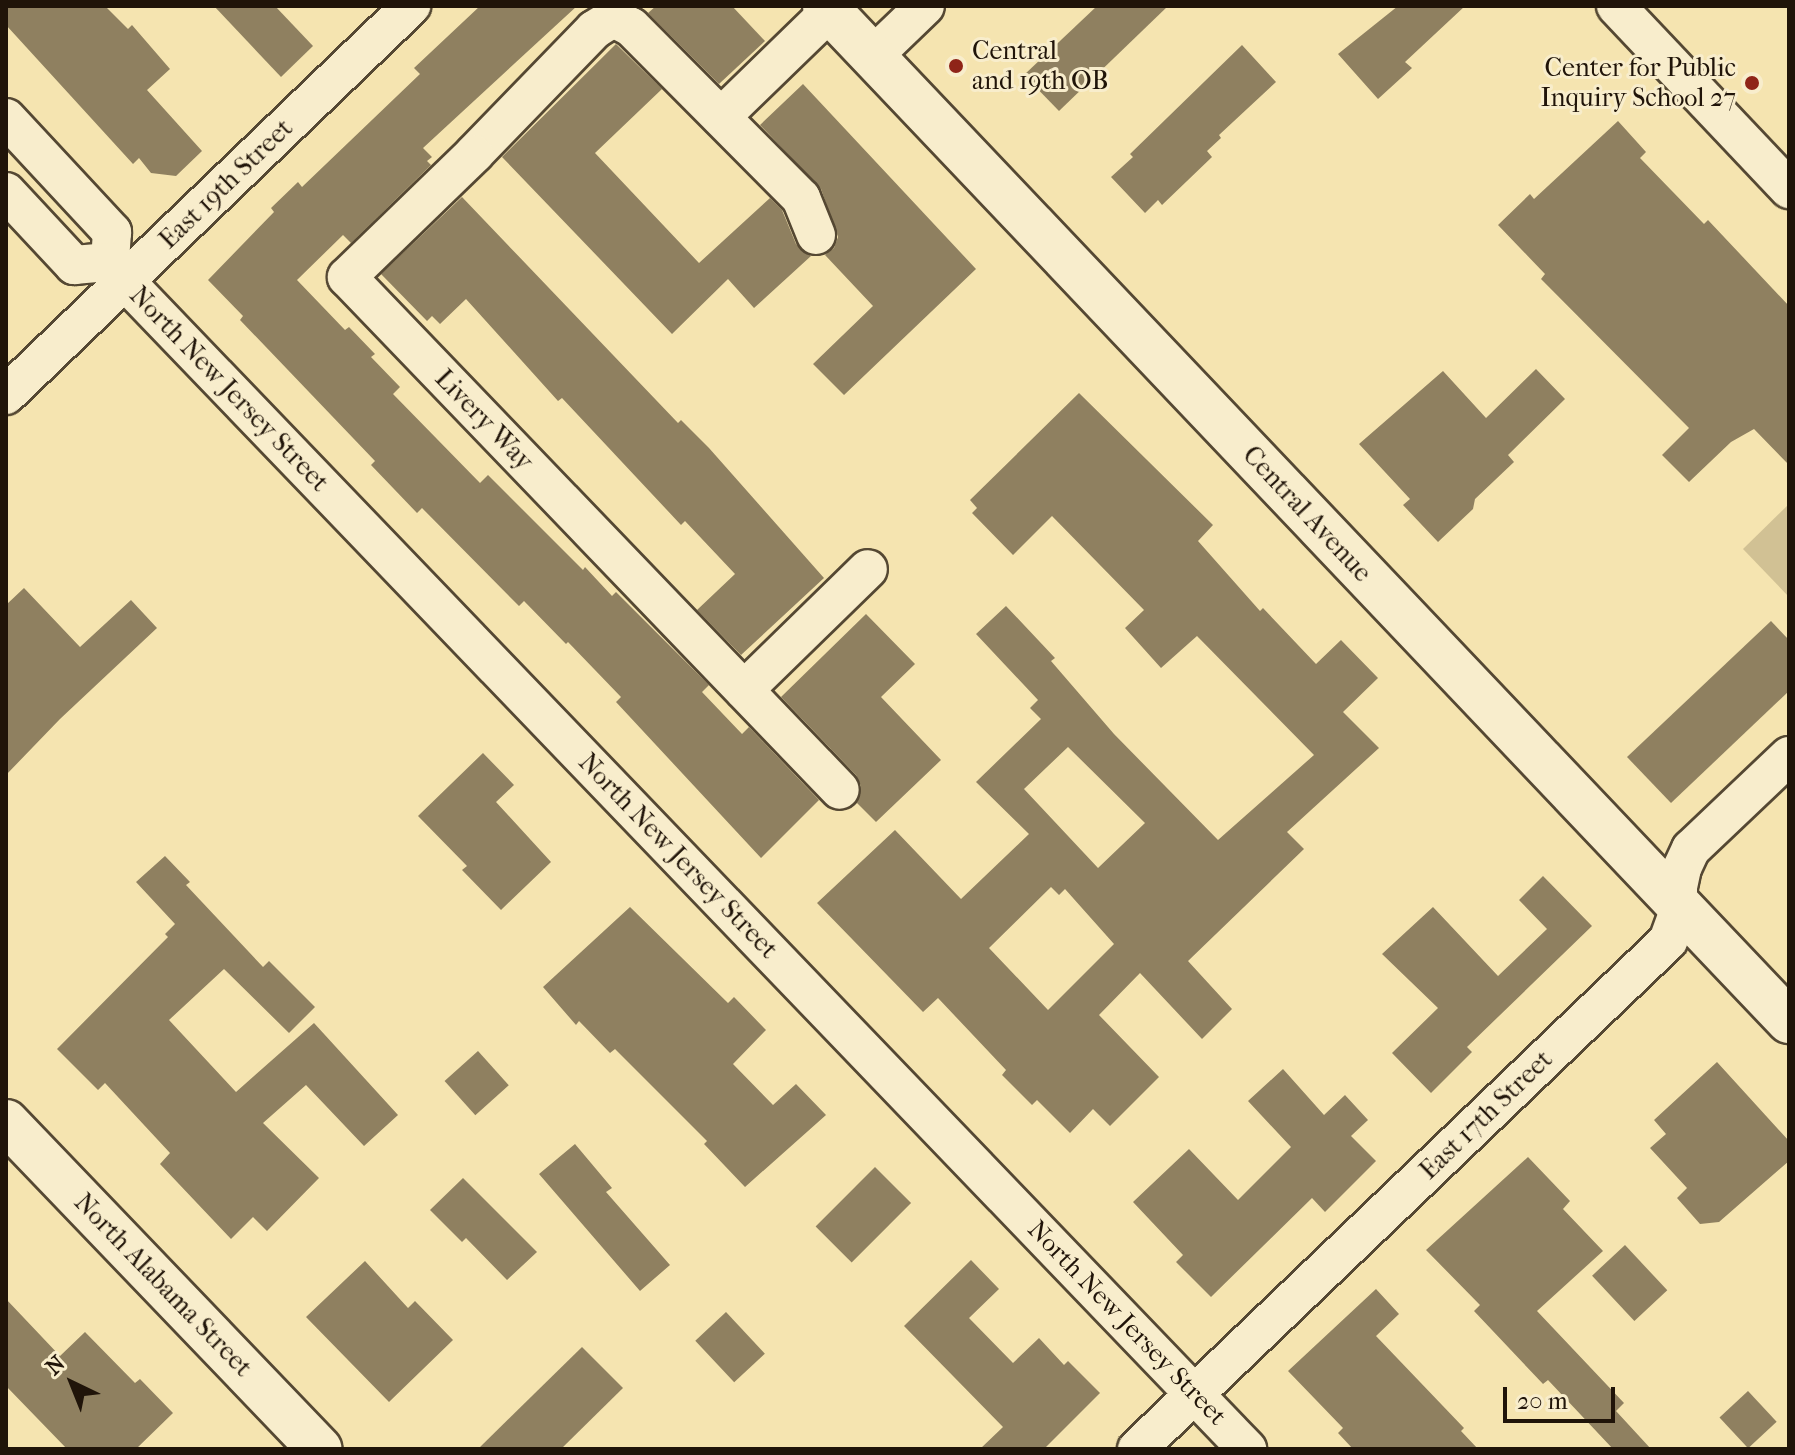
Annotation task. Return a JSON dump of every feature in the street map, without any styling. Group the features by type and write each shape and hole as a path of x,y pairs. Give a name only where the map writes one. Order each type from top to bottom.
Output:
{"main road":[{"name":"Central Avenue","path":"828,8 1789,1021"},
{"name":"North Alabama Street","path":"6,1122 320,1449"}],"street":[{"name":"East 19th Street","path":"6,395 117,271 411,6"},
{"path":"873,56 925,6"},
{"path":"1616,6 1789,189"},
{"path":"816,235 801,198 721,117 828,8"},
{"name":"Livery Way","path":"721,117 631,27 613,18 594,30 474,154 347,277 840,790"},
{"name":"North New Jersey Street","path":"6,118 112,232 117,271 1247,1449"},
{"name":"North New Jersey Street","path":"6,192 74,265 117,271"},
{"path":"744,690 868,569"},
{"name":"East 17th Street","path":"1137,1449 1668,941 1678,913 1676,902 1682,868 1691,849 1789,756"}],"shaded area":[{"path":"1789,504 1789,597 1743,549"}],"building":[{"path":"6,6 105,6 128,29 132,25 170,69 147,90 202,151 176,176 151,173 139,158 133,164 6,25"},
{"path":"214,6 275,6 313,46 281,77"},
{"path":"480,6 577,6 423,148 432,157 427,161 431,165 351,243 343,235 297,280 345,330 349,327 375,354 371,357 400,387 393,394 480,483 488,475 583,570 585,567 612,596 616,592 709,685 702,692 742,734 749,727 819,800 761,858 616,702 621,697 524,601 519,606 422,508 417,513 371,465 375,461 240,320 243,316 208,280 274,212 271,208 298,182 302,187 420,74 414,68"},
{"path":"656,6 732,6 765,41 719,84 648,13"},
{"path":"1097,6 1168,6 1059,111 1024,75"},
{"path":"1398,6 1465,6 1405,62 1412,68 1378,99 1338,54"},
{"path":"616,44 662,89 595,153 699,263 770,198 782,210 796,244 811,256 754,308 728,279 672,334 502,157"},
{"path":"1242,45 1276,82 1219,135 1221,138 1207,151 1212,157 1162,205 1158,200 1145,213 1111,177 1133,157 1130,154"},
{"path":"803,84 976,269 844,395 813,364 873,306 825,255 834,248 838,237 821,189 760,125"},
{"path":"1618,121 1646,152 1640,158 1704,224 1708,220 1789,306 1789,465 1754,429 1731,442 1689,482 1662,455 1689,428 1541,279 1545,274 1498,225 1530,194 1534,199"},
{"path":"462,197 678,423 681,420 709,448 824,578 741,655 697,610 735,574 685,521 681,525 562,398 558,401 466,299 440,324 432,316 427,321 381,274"},
{"path":"1536,369 1565,399 1508,455 1514,462 1475,499 1473,509 1438,542 1403,505 1410,499 1359,444 1443,371 1486,418"},
{"path":"1079,393 1213,525 1198,541 1260,611 1263,608 1316,664 1341,640 1378,678 1343,712 1379,748 1287,832 1304,849 1188,961 1232,1009 1202,1039 1140,973 1099,1015 1159,1077 1110,1126 1093,1109 1070,1133 1037,1100 1032,1105 1002,1075 1006,1070 938,998 923,1012 817,903 895,830 961,899 1029,834 976,782 1041,719 1030,708 1038,700 976,634 1006,606 1055,658 1051,661 1114,734 1218,840 1314,755 1197,636 1161,668 1125,628 1144,610 1052,516 1013,555 972,513 977,508 970,500","holes":["1068,747 1145,823 1098,868 1024,789","1051,887 1059,895 1065,889 1114,944 1048,1010 989,948"]},
{"path":"24,588 80,647 131,600 157,628 60,719 6,775 6,605"},
{"path":"866,614 915,664 881,697 941,760 876,822 857,803 861,786 856,775 781,697"},
{"path":"1771,621 1789,640 1789,691 1671,803 1627,757"},
{"path":"483,753 514,785 496,802 551,862 501,910 462,870 467,866 418,816"},
{"path":"165,856 190,882 186,885 263,967 269,961 315,1007 289,1033 224,969 169,1020 236,1092 314,1023 398,1115 364,1146 306,1085 263,1123 319,1178 267,1231 253,1217 231,1239 160,1164 170,1153 105,1083 98,1090 57,1049 168,937 165,934 175,924 136,882"},
{"path":"1543,876 1592,926 1467,1047 1472,1052 1431,1093 1392,1053 1438,1008 1382,954 1433,907 1498,976 1547,929 1519,900"},
{"path":"630,907 728,1003 734,997 766,1030 733,1064 773,1105 796,1084 826,1115 745,1187 704,1144 707,1141 615,1049 610,1053 579,1021 576,1025 543,987"},
{"path":"478,1051 509,1085 475,1115 445,1081"},
{"path":"1717,1062 1789,1141 1789,1161 1719,1222 1700,1224 1677,1198 1687,1188 1650,1148 1666,1134 1654,1120"},
{"path":"1283,1069 1324,1115 1345,1095 1368,1120 1351,1136 1376,1161 1325,1212 1312,1198 1211,1297 1176,1262 1183,1255 1133,1202 1189,1149 1238,1200 1291,1147 1248,1101"},
{"path":"575,1144 612,1188 606,1192 670,1265 640,1291 539,1174"},
{"path":"1528,1157 1570,1201 1563,1209 1603,1251 1537,1311 1624,1403 1616,1411 1651,1449 1613,1449 1548,1380 1543,1384 1474,1311 1480,1305 1426,1250"},
{"path":"875,1167 911,1203 852,1262 816,1226"},
{"path":"463,1178 537,1252 507,1280 466,1238 462,1242 430,1210"},
{"path":"1625,1245 1667,1290 1634,1321 1592,1276"},
{"path":"971,1260 999,1289 969,1318 1013,1363 1039,1338 1064,1365 1068,1361 1100,1393 1044,1449 980,1449 1003,1427 904,1326"},
{"path":"365,1261 408,1308 415,1301 453,1340 389,1402 306,1317"},
{"path":"1376,1289 1399,1314 1376,1336 1464,1428 1461,1431 1478,1449 1353,1449 1338,1433 1343,1428 1288,1371"},
{"path":"6,1299 60,1356 85,1332 135,1383 140,1379 173,1413 136,1449 67,1449 6,1386"},
{"path":"726,1312 765,1354 734,1382 695,1341"},
{"path":"582,1347 623,1388 561,1449 478,1449"},
{"path":"1748,1391 1777,1422 1748,1448 1719,1418"}],"place":[{"name":"Central and 19th OB","path":"956,66"},
{"name":"Center for Public Inquiry School 27","path":"1752,83"}]}
